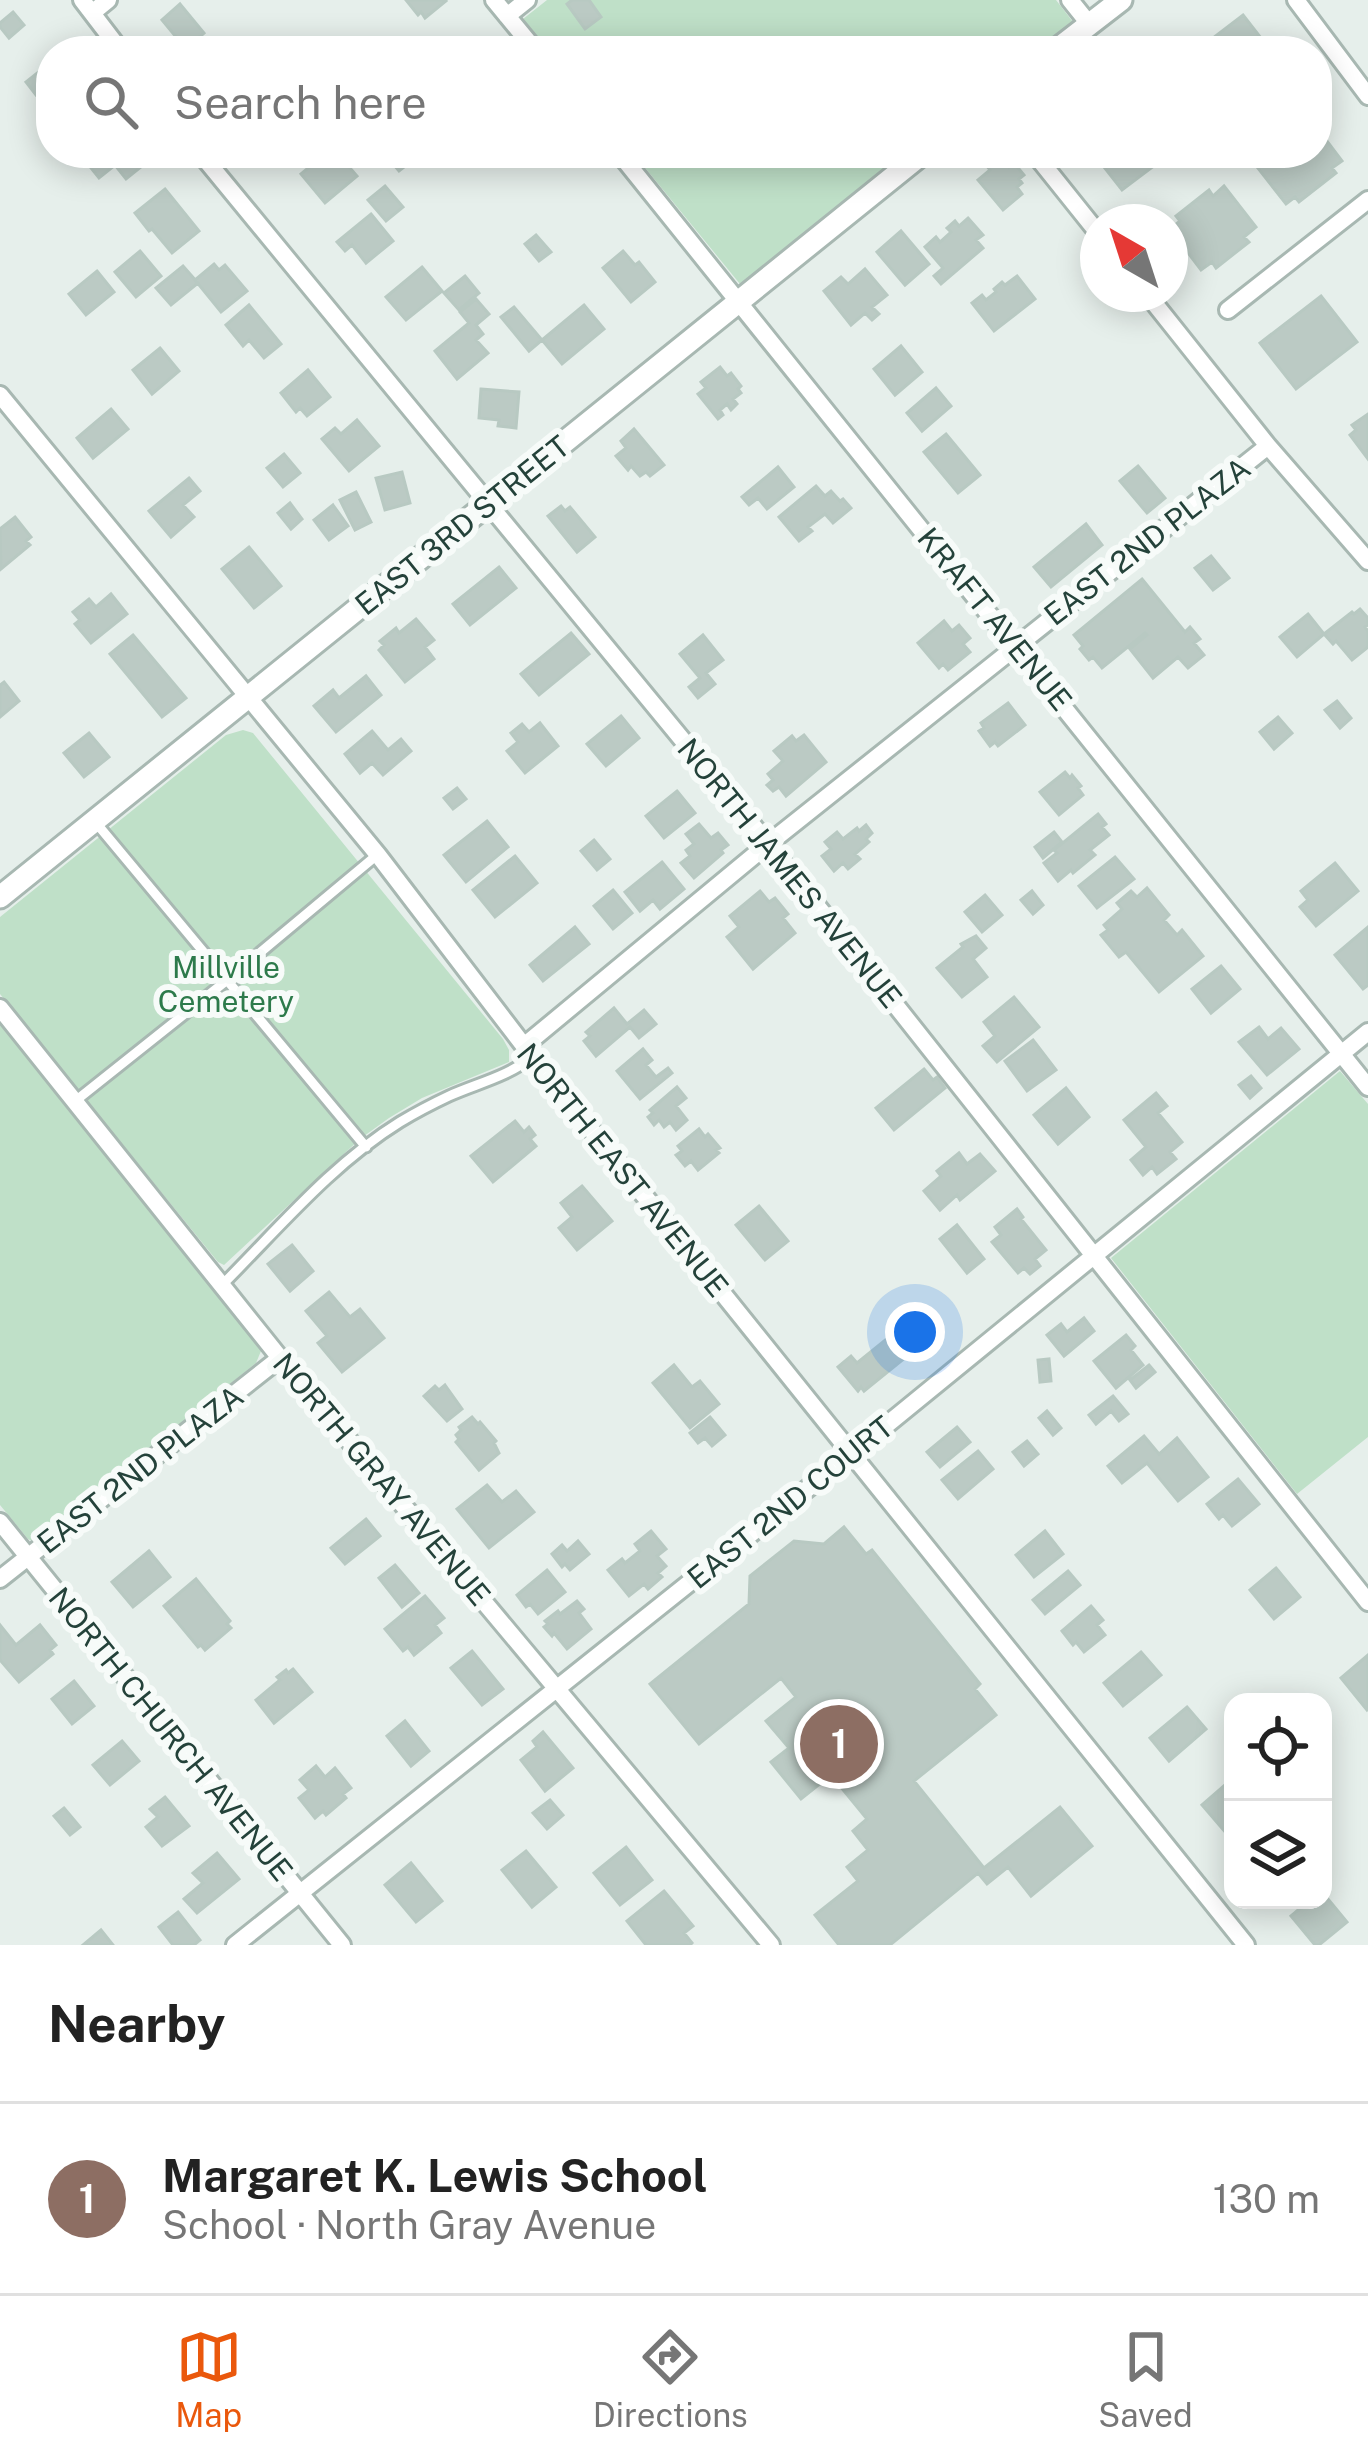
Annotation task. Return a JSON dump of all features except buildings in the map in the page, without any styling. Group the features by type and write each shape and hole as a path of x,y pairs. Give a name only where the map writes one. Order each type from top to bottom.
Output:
{"street":[{"path":"109,0 87,7 109,36"},
{"path":"494,0 524,36"},
{"path":"507,16 527,0"},
{"path":"1070,0 1090,25"},
{"path":"1075,36 1120,0"},
{"path":"1296,0 1323,36"},
{"path":"1332,48 1368,96"},
{"name":"NORTH JAMES AVENUE","path":"212,168 768,844 1368,1602"},
{"name":"KRAFT AVENUE","path":"631,168 1368,1087"},
{"name":"EAST 3RD STREET","path":"0,897 904,168"},
{"path":"1046,168 1080,210"},
{"path":"1228,310 1368,200"},
{"path":"1161,312 1268,446 1364,548"},
{"name":"NORTH EAST AVENUE","path":"0,394 378,855 528,1052 1246,1945"},
{"name":"EAST 2ND PLAZA","path":"528,1052 768,844 1268,446"},
{"name":"NORTH GRAY AVENUE","path":"0,1008 280,1358 558,1688 761,1942"},
{"name":"EAST 2ND COURT","path":"236,1945 1368,1032"},
{"name":"EAST 2ND PLAZA","path":"0,1579 280,1358"},
{"name":"NORTH CHURCH AVENUE","path":"0,1522 342,1945"}],"lane":[{"path":"95,821 366,1147"},
{"path":"74,1102 378,855"},
{"name":"EAST 2ND PLAZA","path":"223,1285 366,1147 432,1105 514,1072 528,1052"}],"green space":[{"path":"547,0 1056,0 1073,22 1054,36 537,36 523,19"},
{"path":"645,168 884,168 740,284"},
{"name":"Millville Cemetery","path":"243,730 253,733 503,1039 509,1062 422,1098 389,1118 360,1139 224,1265 0,994 0,917 226,735"},
{"path":"0,1024 261,1351 256,1363 34,1542 0,1505"},
{"path":"1340,1071 1368,1104 1368,1437 1297,1494 1111,1258"}],"place":[{"name":"Margaret K. Lewis School","path":"839,1744"}]}
